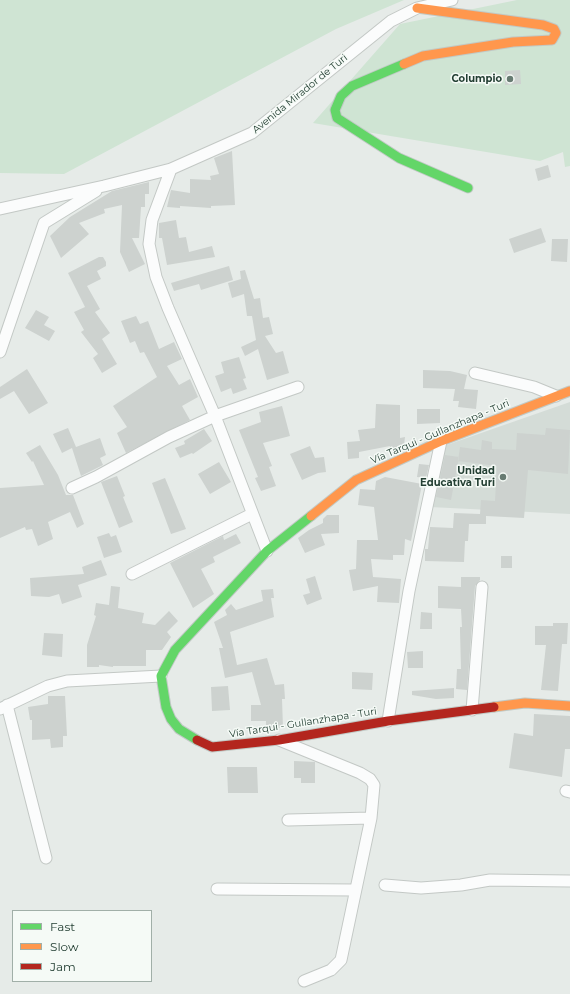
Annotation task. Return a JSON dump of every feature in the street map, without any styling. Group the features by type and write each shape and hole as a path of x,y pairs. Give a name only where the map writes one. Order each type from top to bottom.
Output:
{"main road":[{"path":"417,8 543,25 554,29 556,33 552,40 513,42 423,56 352,86 341,96 335,110 337,118 399,158 468,188"},
{"name":"Vía Tarqui - Gullanzhapa - Turi","path":"570,391 441,441 356,480 267,551 175,650 161,676 166,707 171,719 179,729 202,744 212,747 279,740 388,721 525,702 570,706"}],"street":[{"name":"Avenida Mirador de Turi","path":"0,209 104,186 171,169 252,133 391,21 417,8 452,0"},
{"path":"171,169 152,220 149,244 156,277 215,416 267,551"},
{"path":"0,352 44,224 104,186"},
{"path":"475,373 534,387 556,396"},
{"path":"72,488 96,477 169,437 215,416 298,387"},
{"path":"388,721 409,591 441,441"},
{"path":"132,574 252,514"},
{"path":"472,710 482,588"},
{"path":"46,858 4,707 48,686 67,681 161,676"},
{"path":"279,740 360,773 370,779 374,785 371,818 341,960 331,970 304,981"},
{"path":"288,820 371,818"},
{"path":"384,885 421,888 461,885 490,880 570,881"},
{"path":"216,889 355,890"}],"shaded area":[{"name":"Unidad Educativa Turi","path":"570,402 570,514 430,507 441,447"}],"green space":[{"path":"0,0 404,0 336,29 64,174 0,173"},
{"path":"517,0 570,0 570,166 565,167 563,152 540,161 313,123 400,24"}],"building":[{"path":"520,70 521,84 505,85 505,71"},
{"path":"232,151 235,205 211,206 211,208 180,206 180,208 167,207 171,190 190,193 190,179 211,180 210,176 219,174 214,158"},
{"path":"548,165 551,177 538,181 535,169"},
{"path":"149,182 149,194 145,194 145,207 141,207 139,238 132,238 145,264 129,272 120,252 122,205 104,209 105,213 79,223 89,234 61,258 50,236 70,217 112,191"},
{"path":"176,220 179,238 186,237 189,252 212,246 215,257 167,265 162,238 159,238 159,223"},
{"path":"541,228 546,242 514,253 509,239"},
{"path":"552,239 568,239 567,262 551,261"},
{"path":"99,257 103,257 106,262 106,266 97,271 101,279 87,286 100,309 95,312 110,333 102,339 117,364 102,373 93,358 98,354 81,332 84,330 74,312 85,307 68,273"},
{"path":"229,266 233,280 201,290 199,284 174,291 171,283"},
{"path":"245,270 254,299 260,298 263,318 269,317 273,334 265,336 276,353 283,351 289,373 267,380 258,349 245,356 241,347 256,340 252,316 247,316 244,294 232,298 228,283 241,279 240,271"},
{"path":"36,310 49,317 44,325 55,331 49,341 25,328"},
{"path":"136,316 140,324 148,321 159,349 174,342 182,359 167,366 179,385 190,379 198,397 182,406 190,420 126,453 117,433 127,427 113,406 157,377 144,352 140,353 135,341 130,343 121,321"},
{"path":"239,357 246,378 243,379 247,389 233,394 231,388 221,392 215,376 224,373 221,362"},
{"path":"27,369 48,403 29,414 14,391 0,399 0,387"},
{"path":"423,370 450,371 467,375 464,389 478,390 476,409 458,407 459,401 453,401 455,389 423,388"},
{"path":"376,404 400,405 400,438 405,437 404,445 389,450 390,446 359,452 359,458 348,459 347,442 360,441 358,430 375,428"},
{"path":"282,406 290,436 263,443 272,466 269,467 276,486 261,491 255,478 258,477 239,430 261,422 259,412"},
{"path":"417,409 440,409 440,423 417,424"},
{"path":"68,428 76,447 100,438 106,455 100,458 103,465 81,476 72,448 62,453 53,434"},
{"path":"546,428 570,430 568,474 528,470 524,518 486,516 486,524 469,524 468,541 465,541 464,562 425,561 425,549 428,549 430,527 453,528 454,513 480,514 481,500 495,501 497,466 458,461 460,447 481,450 482,440 492,442 492,449 516,450 517,433 545,435"},
{"path":"204,429 212,441 193,454 192,453 180,458 175,448 185,444 184,441"},
{"path":"40,445 58,475 66,495 73,495 84,524 77,528 70,512 48,522 53,539 38,546 32,529 26,530 25,527 0,538 0,488 44,485 33,461 32,462 26,453"},
{"path":"310,446 315,458 324,457 326,472 318,473 302,480 290,454"},
{"path":"445,455 459,457 451,500 436,497"},
{"path":"219,462 231,482 210,494 198,474"},
{"path":"419,464 429,465 426,478 417,477"},
{"path":"117,476 125,496 123,497 133,522 119,528 101,482"},
{"path":"385,477 422,484 411,541 405,539 404,555 393,555 393,560 371,559 373,577 401,579 399,603 377,602 378,586 353,591 349,570 356,569 357,540 378,540 374,507 358,505 360,489 375,490 376,481"},
{"path":"165,478 186,529 171,534 152,483"},
{"path":"327,515 339,515 339,533 321,534 325,545 305,553 298,538 309,530 323,523 323,519"},
{"path":"109,533 111,537 116,535 122,552 104,558 97,537"},
{"path":"236,534 241,543 213,557 215,562 201,569 214,594 193,608 170,563 223,536 224,540"},
{"path":"501,556 512,556 512,568 501,568"},
{"path":"101,560 107,575 78,585 82,597 62,604 59,594 49,597 31,596 30,578 84,574 82,567"},
{"path":"315,576 322,599 307,605 303,595 310,593 306,579"},
{"path":"461,577 480,577 480,580 475,586 467,690 456,689 457,669 461,669 461,609 438,608 438,586 461,587"},
{"path":"111,586 120,587 118,608 144,613 142,623 155,625 169,611 178,621 167,632 171,637 162,650 146,650 146,666 113,667 99,665 99,667 87,667 87,645 96,616 94,615 96,603 109,605"},
{"path":"273,589 274,598 271,598 274,617 230,632 237,665 267,658 275,685 284,684 285,699 282,699 283,728 266,728 266,721 251,721 251,705 261,705 252,672 225,678 219,648 223,648 214,622 227,615 225,610 231,604 236,610 263,601 261,590"},
{"path":"421,612 432,613 432,629 420,629"},
{"path":"553,623 568,623 567,644 562,644 558,691 541,690 546,645 535,645 535,626 553,626"},
{"path":"44,633 63,634 62,657 42,655"},
{"path":"423,651 423,668 408,668 407,652"},
{"path":"352,672 373,673 372,690 352,689"},
{"path":"228,686 230,710 212,711 211,687"},
{"path":"454,688 454,698 436,699 412,695 412,691"},
{"path":"48,696 65,696 67,736 63,736 63,747 51,748 50,739 32,740 32,720 30,720 28,707 48,704"},
{"path":"534,714 570,716 570,749 565,749 562,777 509,768 514,733 533,736"},
{"path":"294,761 315,762 315,783 301,783 301,778 294,778"},
{"path":"227,767 257,767 258,793 228,793"}],"traffic: fast":[{"path":"404,64 352,86 341,96 335,110 337,118 399,158 468,188"},
{"path":"197,740 179,729 171,719 166,707 161,676 175,650 267,551 311,516"}],"traffic: slow":[{"path":"404,64 423,56 513,42 552,40 556,33 554,29 543,25 417,8"},
{"path":"311,516 356,480 441,441 570,391"},
{"path":"494,707 525,703 570,706"}],"traffic: jam":[{"path":"197,740 212,747 279,740 388,721 494,707"}],"place":[{"name":"Columpio","path":"510,79"},
{"name":"Unidad Educativa Turi","path":"503,477"}]}
